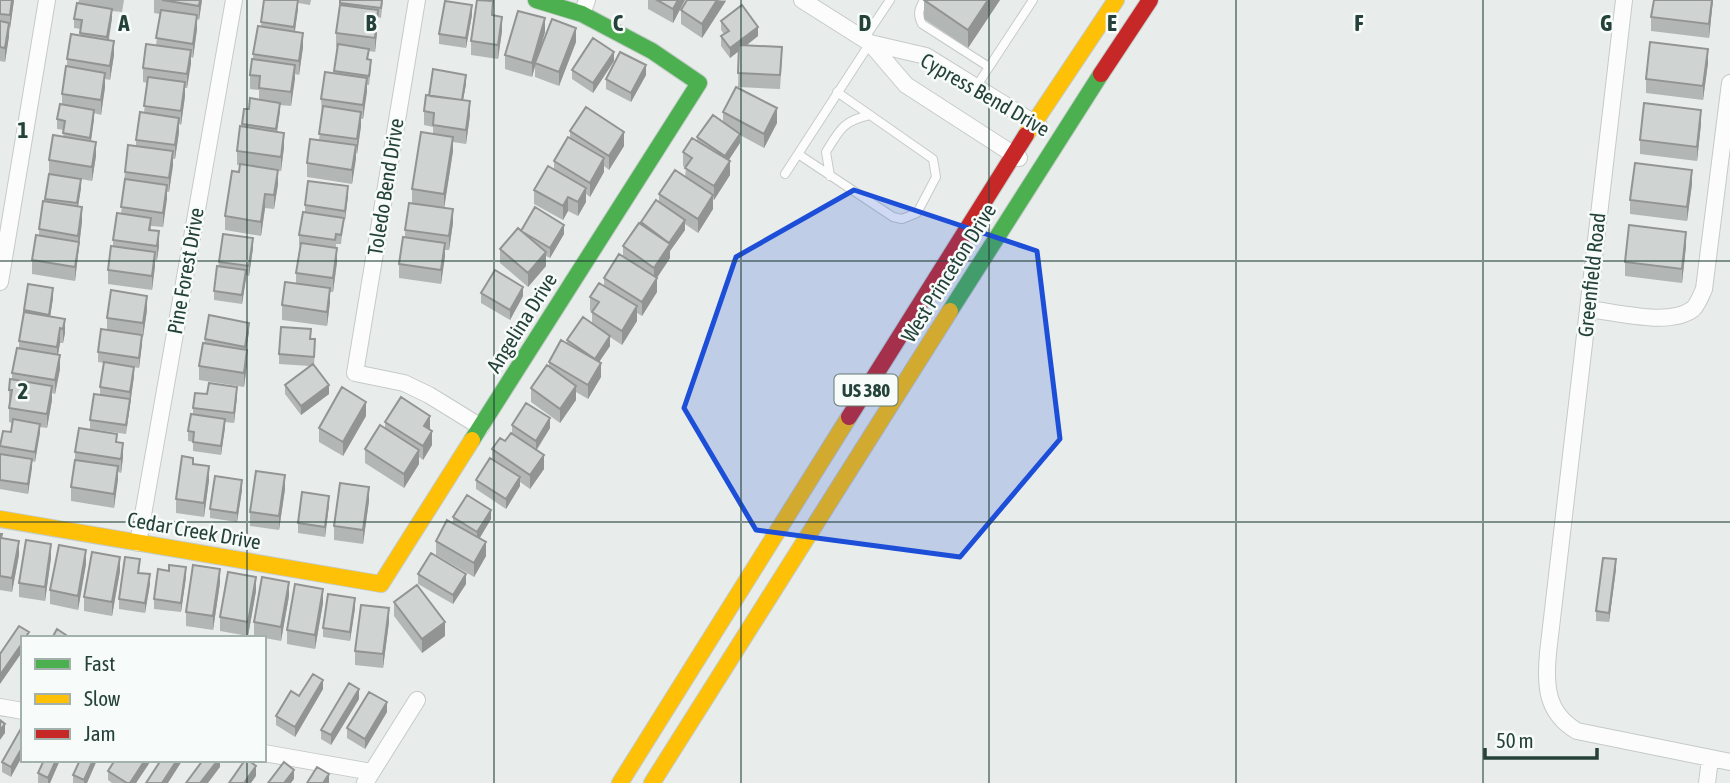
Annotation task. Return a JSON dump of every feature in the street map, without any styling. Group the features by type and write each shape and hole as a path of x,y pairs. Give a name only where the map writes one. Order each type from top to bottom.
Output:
{"main road":[{"path":"536,0 584,7"},
{"name":"West Princeton Drive","path":"620,783 1013,155 1116,0"},
{"name":"West Princeton Drive","path":"652,783 1038,170 1150,0"},
{"name":"Angelina Drive","path":"381,584 699,83 584,7"},
{"name":"Cedar Creek Drive","path":"0,519 381,584"}],"street":[{"path":"0,282 47,0"},
{"name":"Pine Forest Drive","path":"138,542 234,0"},
{"name":"Toledo Bend Drive","path":"417,0 355,373 404,383 481,427"},
{"name":"Cypress Bend Drive","path":"802,0 867,41 906,86 1038,170"},
{"name":"Greenfield Road","path":"1624,0 1559,551 1546,688 1554,711 1560,719 1577,730 1730,762"},
{"name":"Cypress Bend Drive","path":"867,41 926,56 1059,138"},
{"path":"1588,309 1663,318 1679,316 1695,307 1704,289 1730,83"},
{"path":"266,753 368,777 417,700"},
{"path":"0,707 21,711"},
{"path":"1707,783 1710,759"}],"lane":[{"path":"785,174 837,92 890,0"},
{"path":"924,0 918,16 922,24 989,67"},
{"path":"976,87 1033,0"},
{"path":"798,154 893,217 902,219 917,213 936,177 933,159 837,92"},
{"path":"830,176 826,152 838,132 852,119 870,115"}],"highlighted area":[{"path":"854,190 1037,251 1060,439 960,557 756,530 684,408 736,257"}],"building":[{"path":"0,0 12,0 10,15 0,14"},
{"path":"162,0 200,0 199,6"},
{"path":"264,0 298,0 294,27 261,22"},
{"path":"340,0 382,0 381,8 340,3"},
{"path":"477,0 493,1 492,15 502,17 498,45 471,41"},
{"path":"657,0 678,0 673,9"},
{"path":"687,0 717,0 702,24 681,10"},
{"path":"924,0 988,0 968,30"},
{"path":"1654,0 1712,0 1709,24 1651,17"},
{"path":"445,1 472,5 466,38 439,34"},
{"path":"77,3 112,9 107,37 80,33 82,20 74,19"},
{"path":"340,5 378,10 375,38 336,33"},
{"path":"742,5 758,27 730,48 721,36 729,31 721,21"},
{"path":"161,10 197,15 193,44 156,38"},
{"path":"518,11 545,18 532,63 505,55"},
{"path":"552,19 576,28 559,72 535,63"},
{"path":"0,21 9,23 5,48 0,47"},
{"path":"258,26 303,33 299,61 253,54"},
{"path":"71,34 114,41 110,66 67,59"},
{"path":"593,38 614,52 593,83 572,70"},
{"path":"1650,42 1708,49 1703,86 1646,79"},
{"path":"146,44 191,50 187,74 143,68"},
{"path":"338,44 369,49 369,76 334,71"},
{"path":"739,45 782,47 780,75 738,73"},
{"path":"620,52 646,65 631,93 606,79"},
{"path":"252,59 295,65 291,92 259,88 260,76 250,75"},
{"path":"66,66 105,73 101,100 62,94"},
{"path":"433,69 466,75 462,100 429,96"},
{"path":"325,72 367,78 363,105 321,99"},
{"path":"148,77 185,82 181,111 144,106"},
{"path":"736,87 777,108 764,134 723,112"},
{"path":"426,95 470,101 466,130 433,125 434,113 424,111"},
{"path":"250,98 280,103 276,129 242,124 244,109 249,109"},
{"path":"1644,103 1701,110 1697,147 1640,140"},
{"path":"60,104 94,110 90,138 63,133 65,121 57,119"},
{"path":"323,106 361,112 357,139 319,134"},
{"path":"586,107 624,132 609,156 570,131"},
{"path":"140,112 179,118 175,145 136,140"},
{"path":"713,115 740,134 725,156 697,137"},
{"path":"240,126 284,133 281,157 237,151"},
{"path":"421,132 453,137 444,194 412,189"},
{"path":"53,135 96,142 92,167 49,160"},
{"path":"568,137 604,158 590,183 554,161"},
{"path":"692,138 730,161 714,186 685,168 692,158 683,152"},
{"path":"310,139 356,145 352,170 307,163"},
{"path":"128,145 173,151 169,178 125,172"},
{"path":"1635,163 1692,170 1687,207 1630,200"},
{"path":"240,164 278,170 274,195 265,194 261,222 225,216 232,171 239,172"},
{"path":"548,166 586,188 578,202 568,197 563,206 534,190"},
{"path":"675,170 713,195 698,219 659,194"},
{"path":"49,174 81,179 77,203 45,199"},
{"path":"125,179 167,185 163,213 121,207"},
{"path":"308,181 348,186 345,211 305,205"},
{"path":"656,200 685,220 669,243 641,222"},
{"path":"43,201 82,207 78,236 39,229"},
{"path":"409,203 453,209 449,236 405,230"},
{"path":"535,207 564,225 550,248 521,231"},
{"path":"303,212 344,218 341,235 336,234 335,240 299,235"},
{"path":"117,213 151,218 149,230 159,231 157,246 113,240"},
{"path":"639,223 670,244 654,268 623,246"},
{"path":"1629,225 1686,232 1682,269 1625,262"},
{"path":"518,228 546,252 528,273 500,249"},
{"path":"223,234 253,238 249,266 219,262"},
{"path":"36,235 79,242 75,267 32,260"},
{"path":"403,237 445,243 441,270 399,264"},
{"path":"301,243 337,248 333,278 296,273"},
{"path":"111,246 155,252 152,276 108,270"},
{"path":"619,254 657,278 642,302 604,278"},
{"path":"217,266 246,270 242,295 214,291"},
{"path":"495,270 523,287 510,310 481,293"},
{"path":"285,282 330,288 327,312 282,305"},
{"path":"599,283 637,306 622,331 592,312 599,302 590,297"},
{"path":"28,284 53,288 49,315 24,310"},
{"path":"111,290 147,296 143,323 107,318"},
{"path":"24,312 65,319 63,329 60,328 57,347 19,341"},
{"path":"209,315 249,323 245,347 205,339"},
{"path":"583,317 610,336 595,359 567,340"},
{"path":"281,327 311,329 310,339 315,339 314,357 279,354"},
{"path":"101,329 142,335 139,358 98,352"},
{"path":"561,340 601,363 588,385 549,362"},
{"path":"203,343 247,350 244,373 199,366"},
{"path":"17,348 60,355 55,380 12,373"},
{"path":"104,362 134,367 130,392 100,387"},
{"path":"313,364 329,385 301,406 285,385"},
{"path":"547,365 576,386 560,409 531,388"},
{"path":"10,379 52,386 47,414 9,408 12,390 9,390"},
{"path":"209,383 237,387 234,413 193,408 195,393 207,394"},
{"path":"342,387 366,402 343,442 319,428"},
{"path":"94,394 130,399 126,425 90,420"},
{"path":"401,397 430,416 424,426 432,431 423,446 385,422"},
{"path":"526,403 550,418 536,441 512,425"},
{"path":"191,414 225,419 221,446 193,442 194,432 188,431"},
{"path":"13,419 40,424 35,452 0,446 3,431 11,432"},
{"path":"380,425 419,450 404,474 365,449"},
{"path":"79,428 117,434 116,442 123,443 121,459 75,452"},
{"path":"511,433 544,455 530,475 492,449 500,438 505,441"},
{"path":"0,454 32,459 28,484 0,480"},
{"path":"182,456 193,458 193,464 209,466 204,503 176,499"},
{"path":"490,458 520,477 506,499 476,480"},
{"path":"75,460 118,466 114,494 71,487"},
{"path":"256,471 285,475 279,516 250,512"},
{"path":"215,476 242,480 237,513 210,509"},
{"path":"340,483 369,487 363,530 334,526"},
{"path":"302,492 329,496 325,527 298,523"},
{"path":"467,495 491,510 477,532 453,517"},
{"path":"447,520 486,542 474,563 436,541"},
{"path":"0,534 1,538 19,541 12,578 0,576"},
{"path":"26,540 51,544 45,587 19,583"},
{"path":"59,545 86,550 78,596 50,590"},
{"path":"92,552 120,557 112,602 84,597"},
{"path":"431,553 466,574 453,595 418,574"},
{"path":"125,557 140,559 138,573 150,574 145,603 119,599"},
{"path":"1603,558 1616,559 1609,613 1596,611"},
{"path":"169,565 186,567 181,603 154,599 158,569 169,571"},
{"path":"193,565 220,569 213,616 186,612"},
{"path":"228,572 256,577 248,622 220,617"},
{"path":"262,577 289,582 281,627 254,622"},
{"path":"295,584 323,589 315,635 287,630"},
{"path":"417,585 445,622 422,639 394,602"},
{"path":"328,594 355,598 350,632 323,628"},
{"path":"361,605 389,608 383,654 355,651"},
{"path":"19,626 29,632 26,636 21,636 21,645 0,675 0,654"},
{"path":"57,629 66,635 65,636 53,636"},
{"path":"313,674 323,680 295,727 276,716 291,691 299,696"},
{"path":"349,683 359,689 331,735 321,730"},
{"path":"369,692 387,702 365,739 347,728"},
{"path":"21,729 21,750 11,767 2,762"},
{"path":"43,762 55,762 48,778 38,773"},
{"path":"79,762 92,762 84,780 73,775"},
{"path":"114,762 144,762 130,783 108,771"},
{"path":"160,762 176,762 162,783 146,783"},
{"path":"202,762 216,762 200,783 186,783"},
{"path":"244,762 251,762 256,766 244,783 229,783"},
{"path":"284,762 294,770 284,783 268,783"},
{"path":"317,767 329,774 323,783 307,783"}],"traffic: fast":[{"path":"472,440 699,83 652,51 582,14 536,0"},
{"path":"950,311 1101,74"}],"traffic: slow":[{"path":"1026,135 1116,0"},
{"path":"652,783 950,311"},
{"path":"620,783 849,417"},
{"path":"0,519 381,584 472,440"}],"traffic: jam":[{"path":"1101,74 1150,0"},
{"path":"849,417 1026,135"}]}
